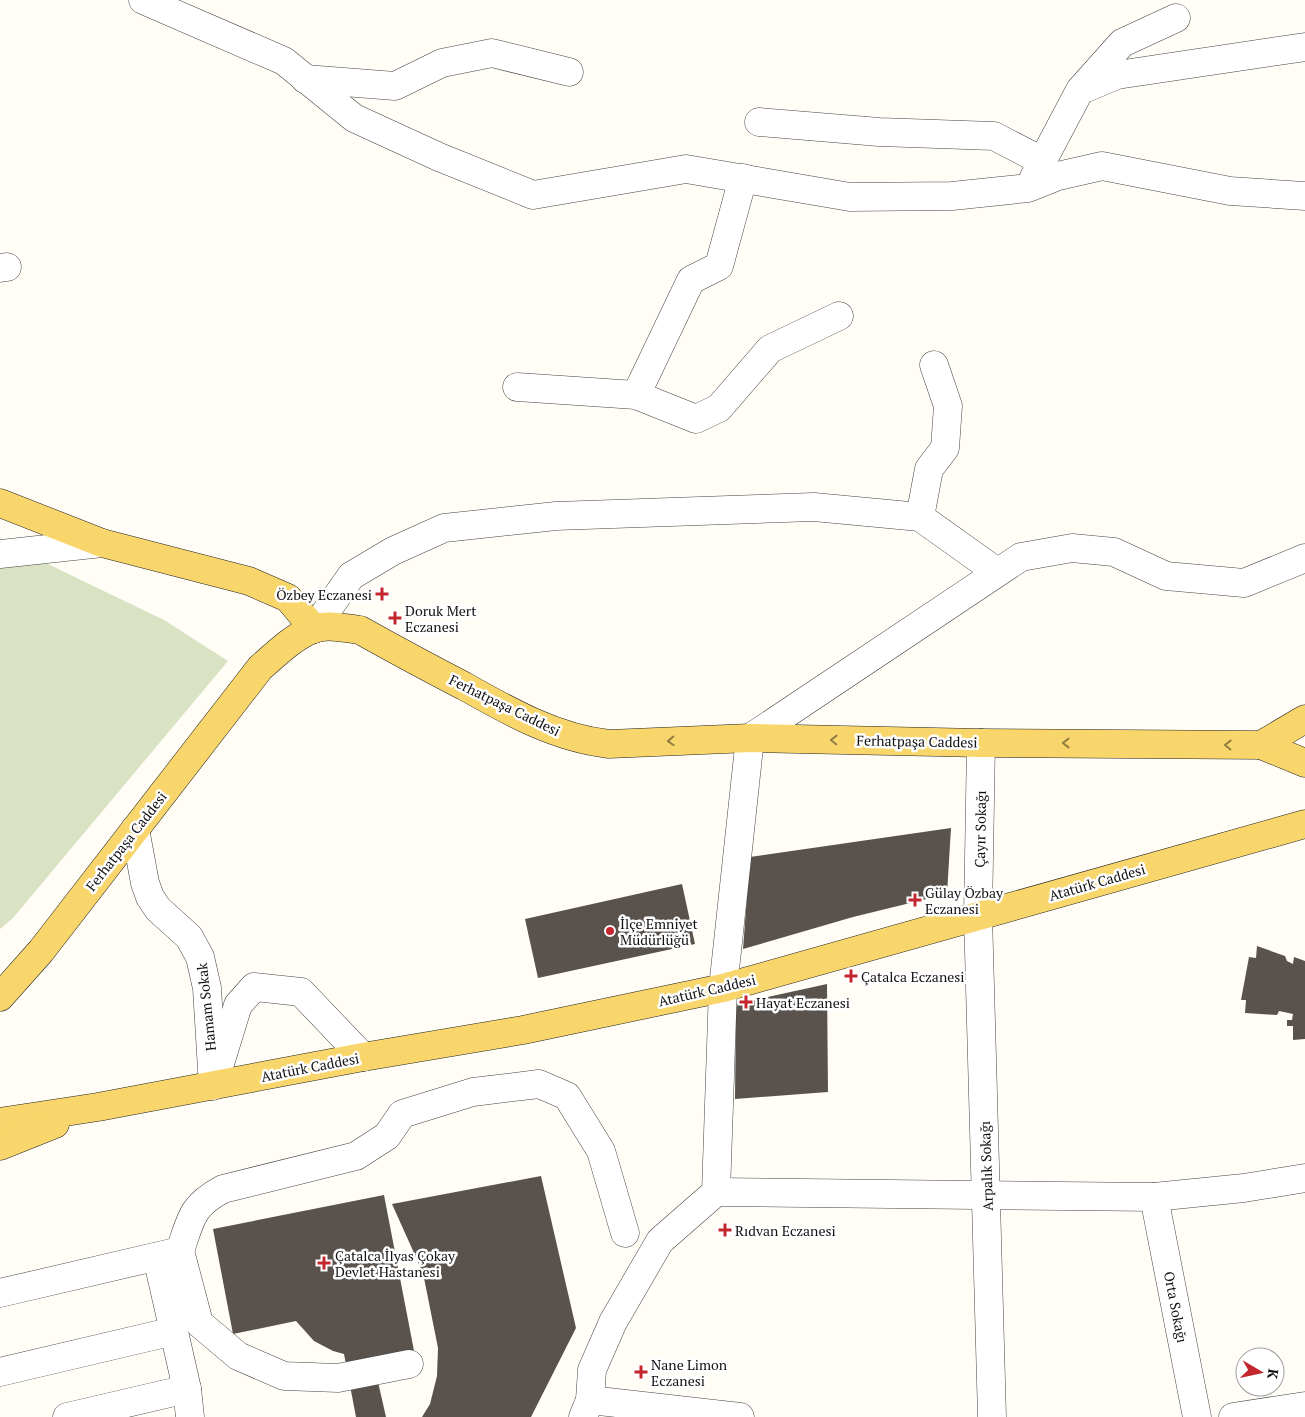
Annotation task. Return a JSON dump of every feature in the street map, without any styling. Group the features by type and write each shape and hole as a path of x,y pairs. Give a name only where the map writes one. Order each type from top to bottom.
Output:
{"main road":[{"path":"0,503 102,543 249,581 288,598 314,629"},
{"name":"Ferhatpaşa Caddesi","path":"0,997 41,950 260,668 287,645 314,629 337,626 360,630 538,724 586,741 609,744 750,738 981,743 1261,745"},
{"path":"1261,745 1305,719"},
{"path":"1261,745 1305,763"},
{"name":"Atatürk Caddesi","path":"98,1107 363,1057 523,1030 723,988 1305,824"},
{"path":"0,1122 98,1107"},
{"path":"0,1146 98,1107"}],"street":[{"path":"143,0 284,61 354,118 439,157 532,194 686,169 850,197 952,196 1028,188 1058,176 1102,166 1230,191 1305,196"},
{"path":"1028,188 1080,90 1122,43 1176,18"},
{"path":"1080,90 1117,75 1305,47"},
{"path":"305,79 396,86 442,63 492,53 569,72"},
{"path":"759,122 879,132 994,136 1042,161"},
{"path":"636,395 692,280 719,266 743,178"},
{"path":"517,387 636,395 696,419 719,408 770,349 839,316"},
{"path":"920,517 929,469 946,448 948,406 934,365"},
{"path":"314,629 351,576 393,551 444,528 556,516 814,507 920,517 997,572"},
{"path":"0,554 102,543"},
{"path":"716,1192 723,988 750,738 1022,557 1072,548 1114,552 1166,576 1244,583 1305,558"},
{"name":"Çayır Sokağı","path":"978,916 981,743"},
{"name":"Hamam Sokak","path":"136,829 150,897 158,909 189,937 200,957 207,988 213,1086"},
{"name":"Arpalık Sokağı","path":"978,916 992,1417"},
{"path":"213,1086 238,1005 254,987 301,992 363,1057"},
{"path":"190,1417 187,1390 174,1331 169,1254 192,1215 206,1198 222,1189 356,1156 387,1136 402,1114 473,1092 539,1084 567,1096 601,1151 625,1233"},
{"path":"740,1417 587,1409 592,1370 610,1330 660,1242 716,1192 1154,1197 1244,1188 1305,1178"},
{"name":"Orta Sokağı","path":"1154,1197 1197,1417"},
{"path":"0,1293 169,1254"},
{"path":"169,1254 199,1323 238,1356 284,1376 338,1378 409,1364"},
{"path":"0,1372 174,1331"},
{"path":"67,1417 187,1390"},
{"path":"1233,1417 1305,1406"}],"green space":[{"path":"0,541 164,620 228,661 13,918 0,929"}],"building":[{"path":"951,828 947,894 853,917 743,949 750,857"},
{"name":"İlçe Emniyet Müdürlüğü","path":"682,884 695,944 538,978 525,919"},
{"path":"1257,946 1285,956 1287,961 1293,964 1294,957 1305,961 1305,1039 1293,1040 1293,1026 1287,1026 1287,1020 1292,1020 1293,1014 1279,1011 1277,1015 1245,1013 1246,1000 1241,1000 1249,957 1256,958"},
{"path":"827,984 828,1092 735,1099 736,1004"},
{"path":"541,1176 576,1328 531,1417 422,1417 430,1404 437,1376 438,1348 423,1273 392,1204"},
{"path":"384,1195 415,1356 373,1360 386,1417 356,1417 344,1354 333,1351 314,1341 296,1321 233,1334 213,1229"}],"place":[{"name":"Özbey Eczanesi","path":"382,594"},
{"name":"Doruk Mert Eczanesi","path":"395,618"},
{"name":"Gülay Özbay Eczanesi","path":"915,900"},
{"name":"İlçe Emniyet Müdürlüğü","path":"610,931"},
{"name":"Çatalca Eczanesi","path":"851,976"},
{"name":"Hayat Eczanesi","path":"746,1002"},
{"name":"Rıdvan Eczanesi","path":"725,1230"},
{"name":"Çatalca İlyas Çokay Devlet Hastanesi","path":"324,1263"},
{"name":"Nane Limon Eczanesi","path":"641,1372"}]}
